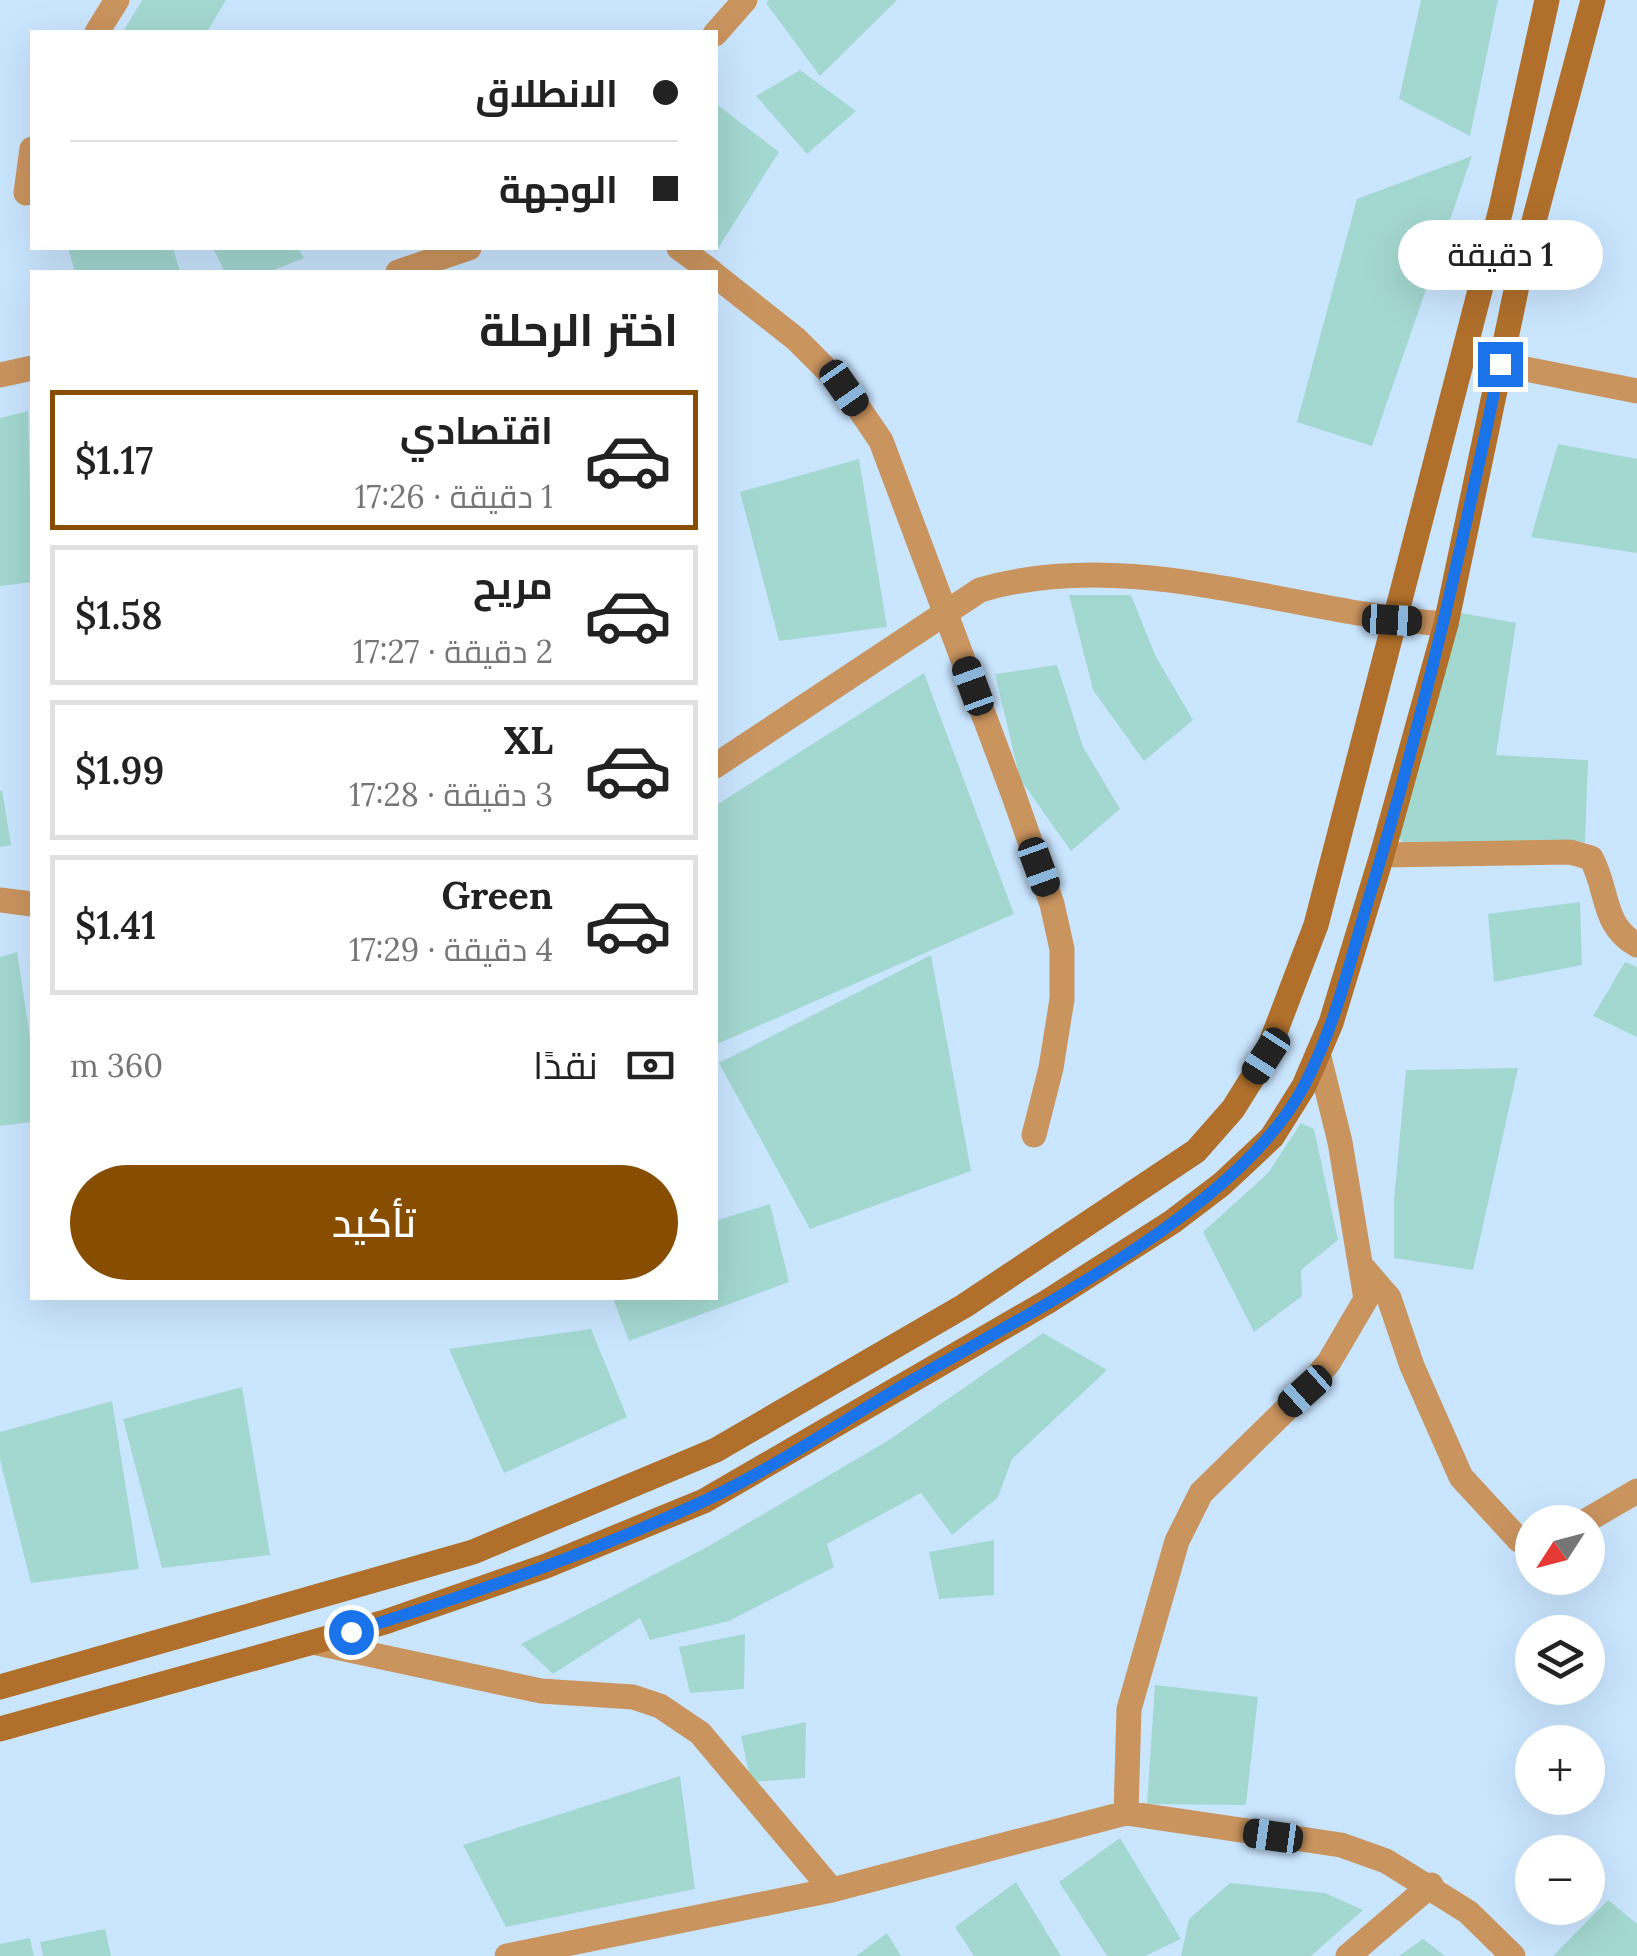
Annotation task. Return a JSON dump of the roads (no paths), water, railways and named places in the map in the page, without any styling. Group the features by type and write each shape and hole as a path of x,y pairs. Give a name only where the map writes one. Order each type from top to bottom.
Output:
{"street":[{"path":"97,30 116,0"},
{"path":"718,31 745,0"},
{"path":"0,1687 473,1552 716,1450 964,1306 1196,1151 1233,1109 1266,1056 1310,941 1501,209 1547,0"},
{"path":"0,1729 317,1643 546,1566 704,1501 1047,1302 1172,1222 1222,1184 1272,1137 1318,1053 1382,855 1446,624 1518,280 1593,0"},
{"path":"26,194 30,164"},
{"path":"404,270 463,250"},
{"path":"682,250 709,270"},
{"path":"718,277 796,339 844,388 881,442 946,614 1052,904 1062,948 1062,999 1051,1068 1034,1135"},
{"path":"1500,364 1637,392"},
{"path":"0,375 30,368"},
{"path":"718,764 980,590 1010,581 1096,574 1134,576 1392,620 1446,624"},
{"path":"1382,855 1570,852 1591,858 1600,874 1606,912 1622,936 1637,944"},
{"path":"0,900 30,904"},
{"path":"1126,1812 1129,1709 1177,1541 1201,1493 1329,1362 1366,1299 1364,1269 1318,1053"},
{"path":"1364,1269 1389,1298 1412,1366 1461,1476 1515,1535"},
{"path":"1605,1510 1637,1491"},
{"path":"186,1637 198,1676"},
{"path":"317,1643 540,1691 633,1698 660,1706 700,1732 832,1890"},
{"path":"508,1956 832,1890 1126,1812 1341,1846 1386,1861 1432,1885 1468,1912 1513,1956"},
{"path":"1348,1956 1432,1885"}]}
